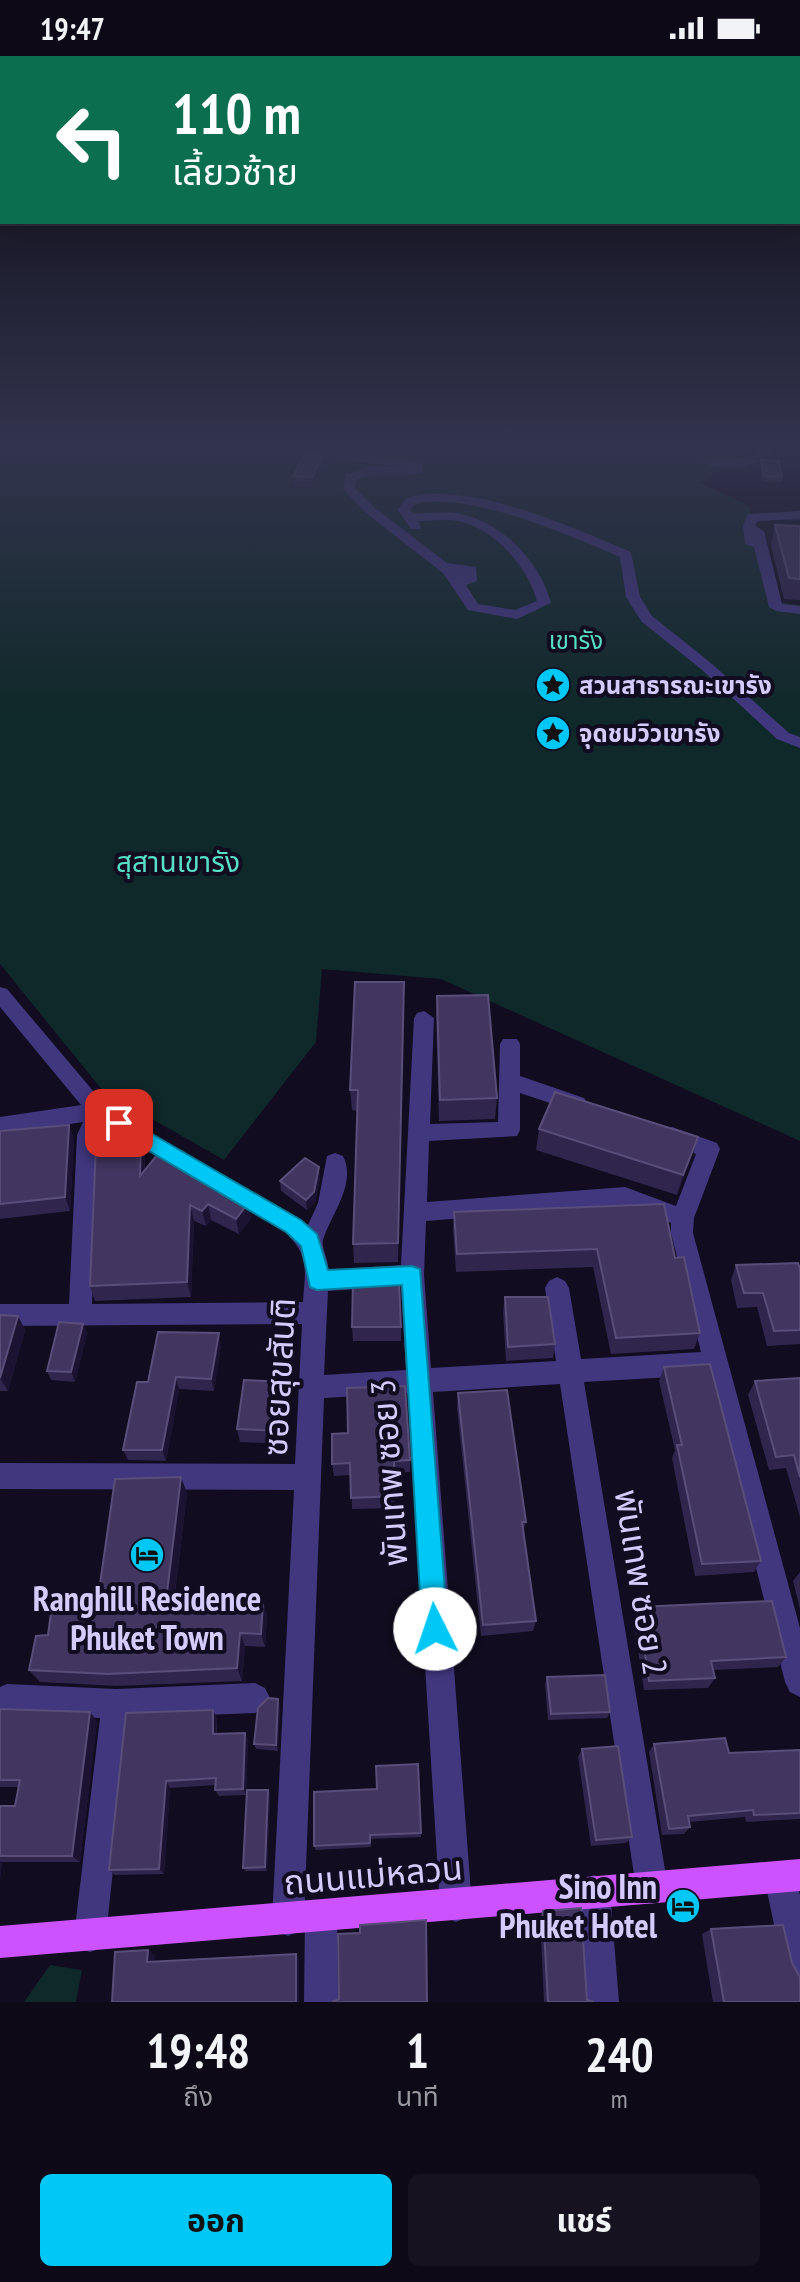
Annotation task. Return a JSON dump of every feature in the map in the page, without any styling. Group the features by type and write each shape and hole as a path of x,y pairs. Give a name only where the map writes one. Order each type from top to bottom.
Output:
{"main road":[{"name":"ถนนแม่หลวน","path":"0,1942 790,1876"}],"street":[{"path":"408,536 451,571"},
{"path":"429,536 473,607 524,614 544,603 529,573 503,539 497,536"},
{"path":"581,536 626,555 633,597 647,619 783,736 800,743"},
{"path":"751,536 753,548"},
{"path":"758,536 776,607 800,610"},
{"path":"0,994 98,1111 294,1226 310,1241 334,1195 335,1162"},
{"name":"พันเทพ ซอย 3","path":"424,1018 412,1275 417,1382 456,1906"},
{"path":"418,1133 509,1130 510,1044"},
{"path":"510,1081 595,1110"},
{"path":"0,1126 98,1111"},
{"path":"80,1314 88,1135 98,1111"},
{"path":"652,1130 709,1149 683,1218 682,1233 800,1682"},
{"path":"416,1212 625,1196 683,1218"},
{"name":"ซอยสุขสันติ","path":"288,1920 307,1477 314,1387 317,1262 310,1241"},
{"path":"317,1281 412,1275"},
{"name":"พันเทพ ซอย 2","path":"557,1288 573,1372 652,1888"},
{"path":"0,1315 316,1313"},
{"path":"314,1387 714,1363"},
{"path":"0,1476 307,1477"},
{"path":"7,1699 116,1704 255,1698"},
{"path":"90,1936 116,1704"},
{"path":"790,1876 800,1967"},
{"path":"594,1891 602,2002"},
{"path":"321,1917 321,2002"}],"green space":[{"path":"0,536 756,536 770,601 800,605 800,1141 441,979 322,969 316,1042 224,1160 103,1091 0,964"},
{"path":"50,1965 82,1970 76,2002 24,2002"}],"building":[{"path":"778,536 800,536 800,579 789,578"},
{"path":"355,982 404,982 398,1243 353,1244 358,1090 350,1090"},
{"path":"488,995 497,1098 440,1100 437,996"},
{"path":"555,1092 698,1137 683,1175 539,1129"},
{"path":"69,1125 65,1197 0,1204 0,1131"},
{"path":"141,1140 140,1176 162,1149 199,1171 194,1177 248,1203 236,1219 208,1204 202,1211 190,1205 187,1282 90,1286 96,1144"},
{"path":"305,1158 319,1167 314,1192 306,1200 280,1181"},
{"path":"664,1204 675,1258 684,1257 700,1333 616,1338 597,1249 457,1254 454,1212"},
{"path":"798,1263 800,1330 774,1331 763,1293 744,1293 736,1265"},
{"path":"353,1281 399,1281 401,1327 352,1327"},
{"path":"505,1297 548,1297 555,1344 508,1347"},
{"path":"0,1315 18,1316 0,1378"},
{"path":"59,1322 83,1324 71,1372 47,1371"},
{"path":"158,1332 219,1333 211,1379 176,1377 162,1450 123,1450 137,1382 148,1382"},
{"path":"710,1364 761,1561 702,1564 677,1445 682,1445 664,1367"},
{"path":"800,1378 800,1477 794,1455 776,1457 755,1381"},
{"path":"244,1380 288,1382 282,1431 237,1429"},
{"path":"405,1386 410,1460 394,1461 395,1496 351,1498 350,1463 332,1464 332,1434 348,1433 347,1388"},
{"path":"507,1390 526,1522 522,1522 536,1621 483,1625 458,1393"},
{"name":"Ranghill Residence Phuket Town","path":"181,1477 166,1601 263,1602 261,1634 240,1633 237,1668 108,1674 29,1670 36,1636 48,1635 52,1605 97,1605 115,1479"},
{"path":"772,1601 786,1657 711,1661 715,1678 649,1681 638,1607"},
{"path":"605,1675 610,1712 551,1714 547,1677"},
{"path":"268,1698 278,1699 276,1745 254,1744 258,1708"},
{"path":"0,1709 90,1712 72,1856 0,1856 0,1806 15,1806 20,1780 0,1780"},
{"path":"213,1710 213,1734 245,1733 243,1789 215,1790 216,1778 166,1781 159,1869 109,1870 126,1713"},
{"path":"725,1738 729,1753 800,1750 800,1813 754,1815 753,1810 688,1816 690,1827 669,1829 654,1744"},
{"path":"618,1746 632,1837 596,1840 582,1749"},
{"path":"418,1764 421,1833 370,1835 370,1843 314,1846 314,1792 377,1789 376,1766"},
{"path":"247,1790 268,1790 265,1867 243,1868"},
{"path":"581,1908 587,2000 594,2002 548,2002 543,1911"},
{"path":"426,1920 427,2002 332,2002 339,1999 338,1934 360,1933 360,1925"},
{"path":"783,1925 792,1963 800,1977 800,2002 724,2002 711,1929"},
{"path":"148,1950 147,1962 296,1954 296,2002 112,2002 115,1952"}],"place":[{"name":"สวนสาธารณะเขารัง","path":"553,685"},
{"name":"จุดชมวิวเขารัง","path":"553,733"},
{"name":"Ranghill Residence Phuket Town","path":"147,1555"},
{"name":"Sino Inn Phuket Hotel","path":"683,1906"}],"route":[{"path":"119,1123 294,1226 310,1241 317,1262 317,1281 412,1275 435,1629"}],"park label":[{"name":"เขารัง","path":"576,640"},
{"name":"สุสานเขารัง","path":"178,861"}]}
